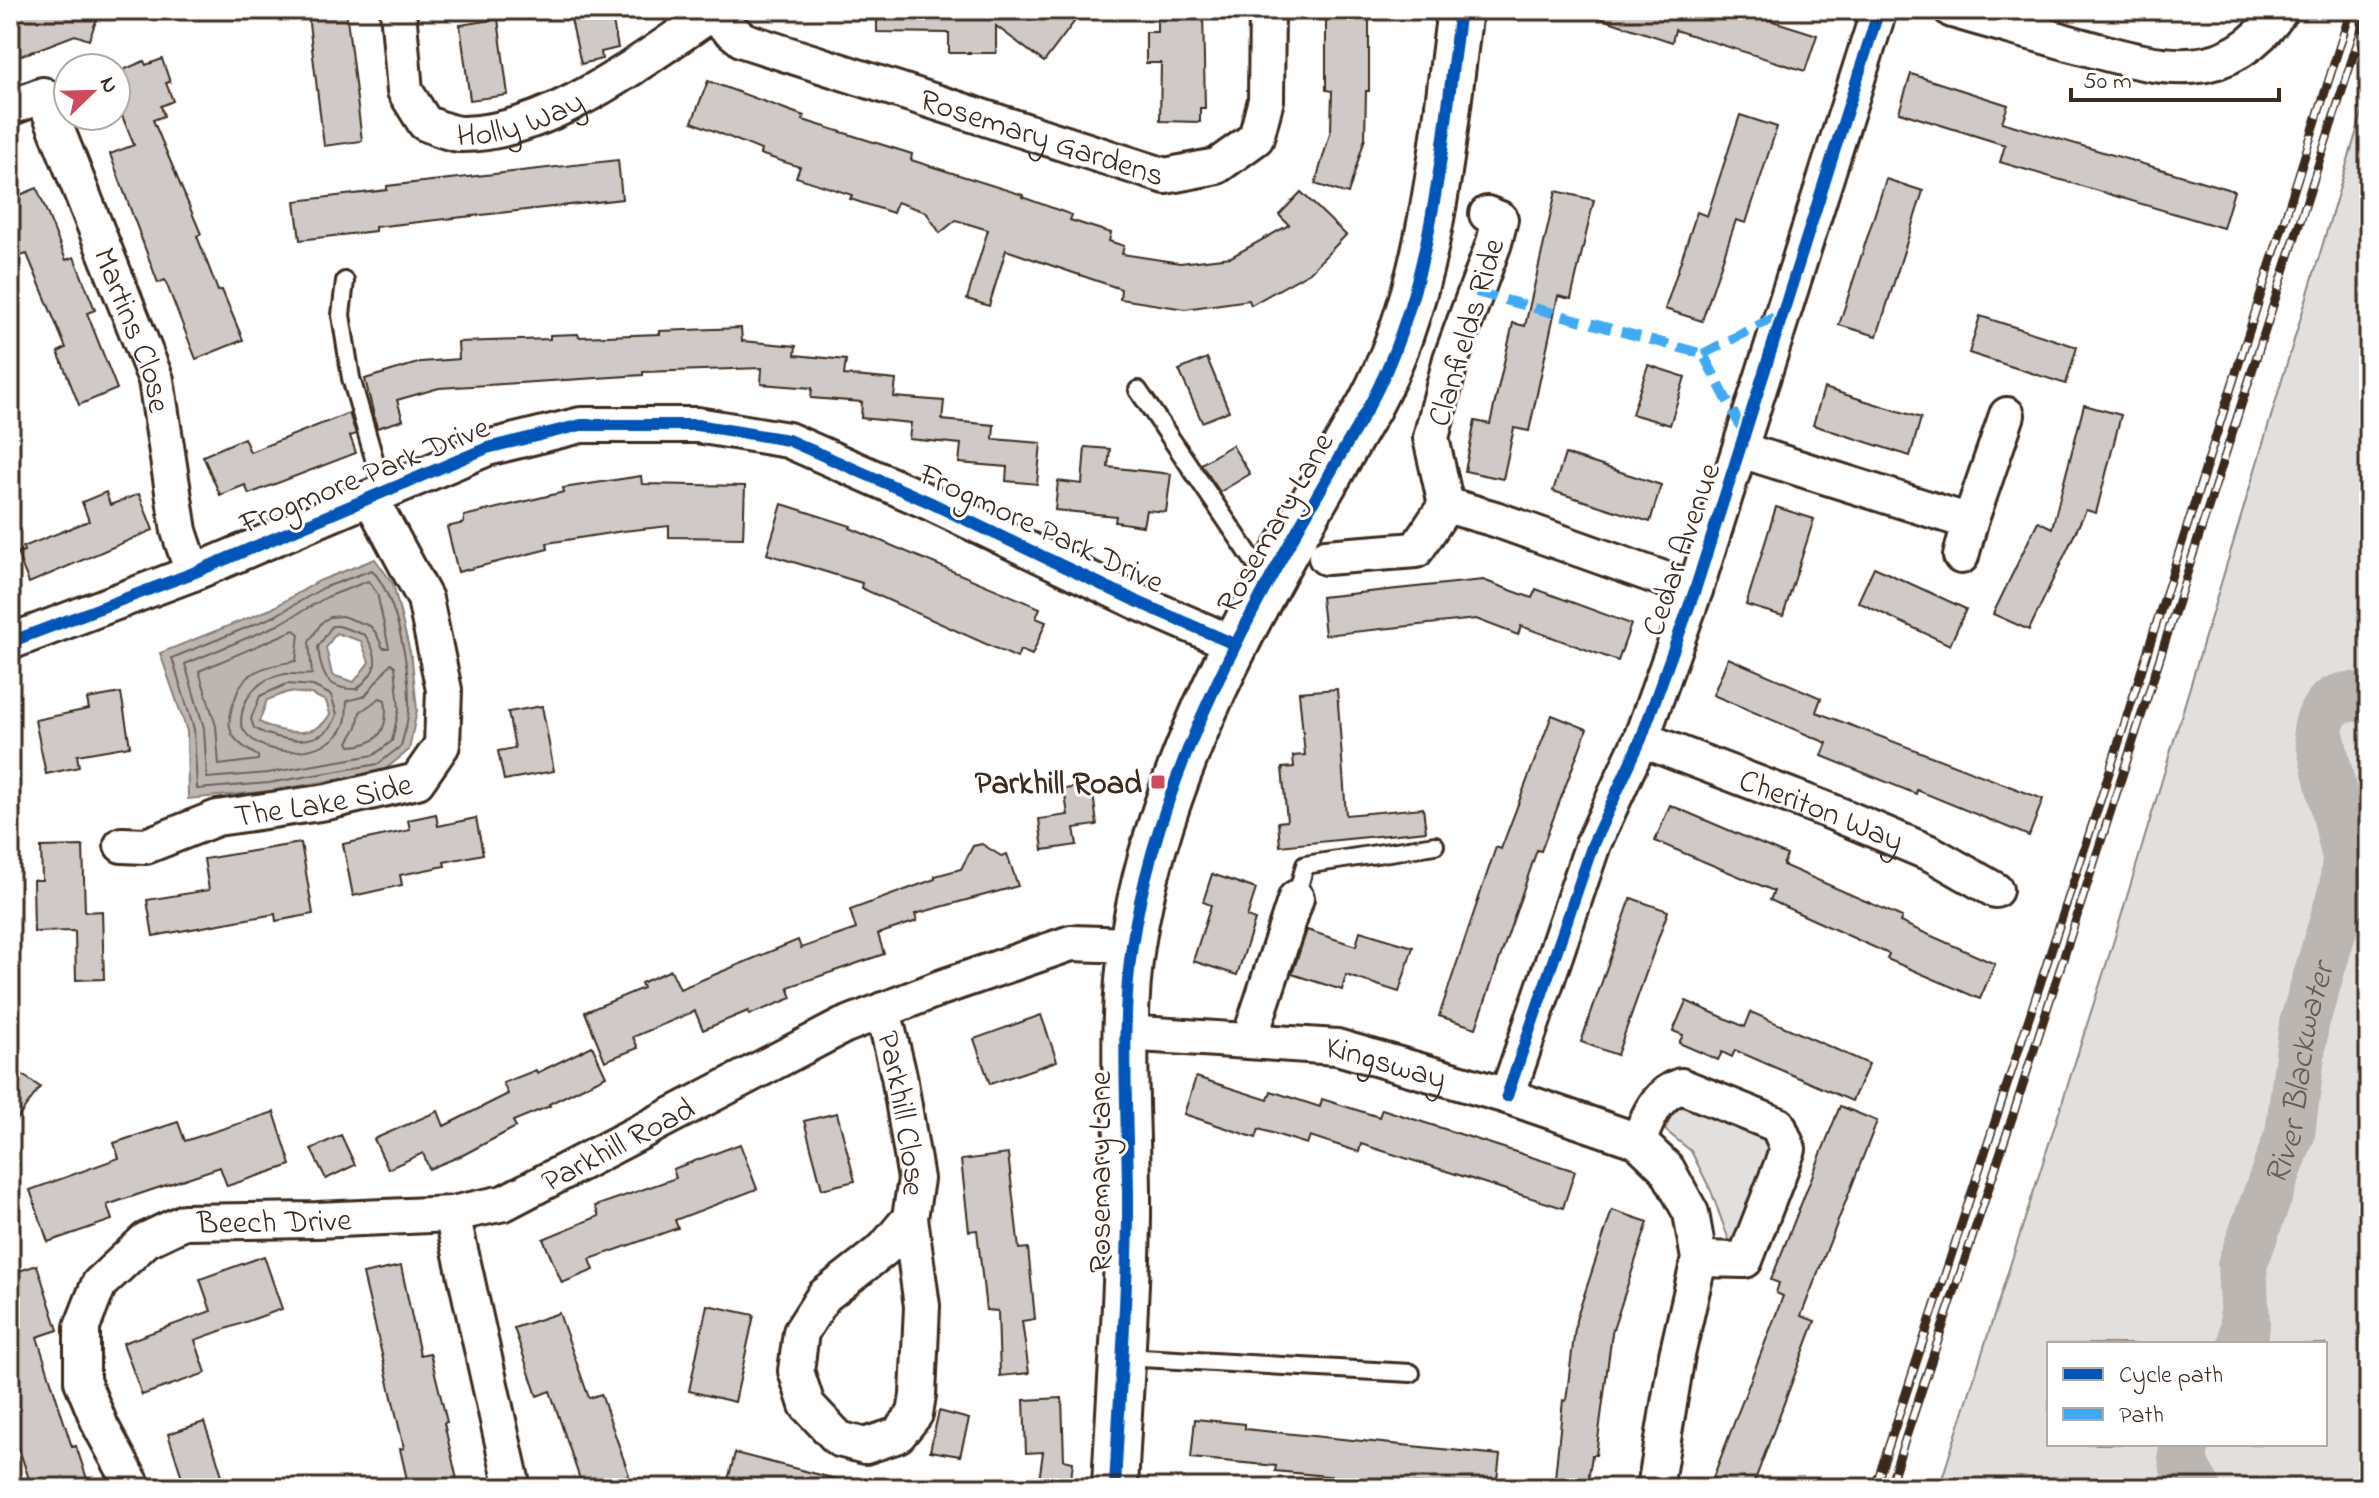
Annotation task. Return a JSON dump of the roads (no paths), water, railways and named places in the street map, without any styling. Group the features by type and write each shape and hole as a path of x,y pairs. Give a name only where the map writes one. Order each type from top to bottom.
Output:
{"street":[{"name":"Holly Way","path":"398,10 405,91 425,123 457,134 506,129 553,111 626,71 711,12"},
{"name":"Rosemary Gardens","path":"711,12 743,40 1165,176 1217,166 1256,138 1266,100 1267,10"},
{"name":"Rosemary Lane","path":"1115,1488 1128,1218 1125,1033 1132,945 1145,880 1162,821 1234,644 1387,373 1400,341 1434,200 1460,10"},
{"name":"Cedar Avenue","path":"1507,1096 1593,844 1641,739 1695,590 1879,10"},
{"path":"1952,10 2131,60 2171,68 2197,66 2238,53 2255,41 2281,10"},
{"name":"Martins Close","path":"43,95 156,380 179,531 193,573"},
{"name":"Clanfields Ride","path":"1446,505 1431,438 1451,359 1497,231 1500,219 1487,214"},
{"path":"1961,556 2007,415"},
{"name":"Frogmore Park Drive","path":"10,642 193,573 487,448 581,425 697,425 788,440 1234,644"},
{"path":"1741,450 1970,522"},
{"name":"The Lake Side","path":"122,845 146,846 217,818 327,802 417,781 442,745 444,690 425,599 377,496"},
{"path":"1326,557 1416,550 1446,505 1495,519 1695,590"},
{"name":"Cheriton Way","path":"1641,739 1932,854 1995,890"},
{"path":"1249,1041 1296,898"},
{"name":"Parkhill Road","path":"452,1214 504,1203 843,1026 883,1010 1071,943 1132,945"},
{"name":"Parkhill Close","path":"883,1010 899,1076 916,1179 910,1218 922,1306 915,1414 898,1435 865,1446 839,1439 807,1405 796,1371 801,1332 824,1296 884,1249 910,1218"},
{"name":"Kingsway","path":"1125,1033 1337,1047 1507,1096 1638,1141 1667,1169 1691,1213 1699,1259 1677,1355 1655,1488"},
{"path":"1638,1141 1653,1107 1666,1091 1681,1086 1778,1125 1788,1149 1745,1260 1699,1259"},
{"path":"452,1214 513,1488"},
{"name":"Beech Drive","path":"134,1488 101,1427 82,1381 82,1327 99,1284 146,1240 184,1222 452,1214"}],"lane":[{"path":"345,281 341,315 351,378 377,496"},
{"path":"1138,390 1269,583"},
{"path":"1296,898 1305,865 1435,845"},
{"path":"1121,1357 1411,1373"}],"water":[{"path":"375,559 393,584 412,660 417,710 409,750 382,772 270,791 188,799 187,731 160,653 271,609 319,581","holes":["336,633 361,641 369,662 354,682 332,675 326,648","288,692 311,694 326,701 330,714 324,723 297,732 259,722 267,700"]}],"waterway":[{"name":"River Blackwater","path":"2243,1342 2242,1265 2290,1134 2304,1024 2344,888 2347,858 2318,730 2324,712 2335,701 2350,697 2369,699"},
{"name":"River Blackwater","path":"2184,1446 2183,1462 2196,1488"}],"railway":[{"path":"1875,1488 2102,795 2351,10"},
{"path":"1889,1488 2014,1112 2368,10"}],"place":[{"name":"Parkhill Road","path":"1158,782"}]}
